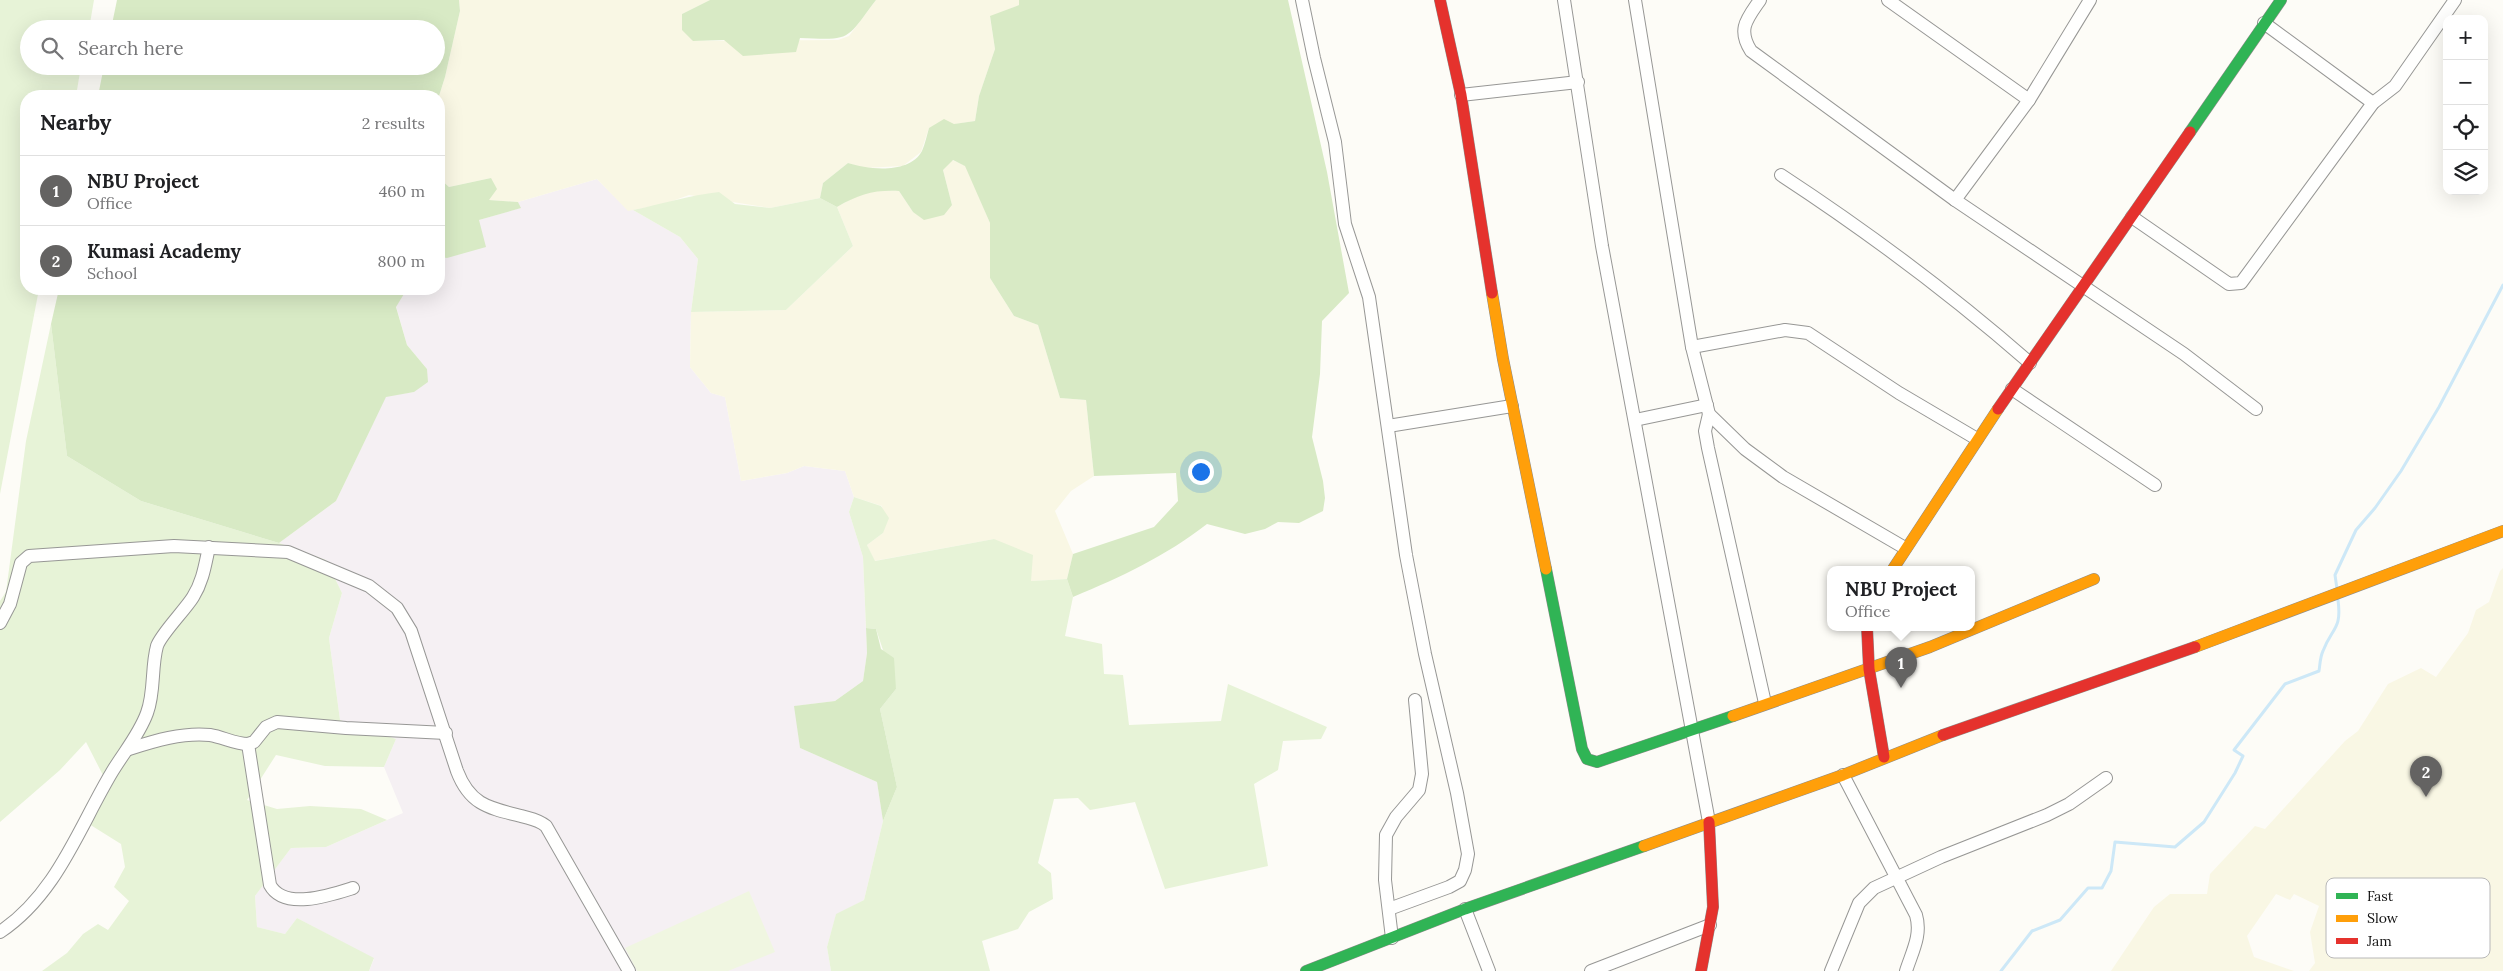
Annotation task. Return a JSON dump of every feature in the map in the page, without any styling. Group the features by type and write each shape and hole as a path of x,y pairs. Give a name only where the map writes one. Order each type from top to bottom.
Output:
{"street":[{"path":"1302,0 1335,142 1345,224 1369,297 1406,555 1427,662 1457,792 1468,854 1465,870 1460,881 1449,887 1389,909"},
{"path":"1440,0 1461,95 1512,406 1582,750 1587,759 1597,762 1693,730 1765,703 1869,670 1968,631"},
{"path":"1564,0 1602,246 1709,822 1713,907 1701,971"},
{"path":"1636,0 1692,347 1708,409 1705,431 1708,448 1765,703"},
{"path":"1760,0 1744,26 1745,42 1751,52 1954,200 2184,354 2256,409"},
{"path":"1888,0 2029,100"},
{"path":"1954,200 2029,100 2090,0"},
{"path":"1894,566 1977,439 2281,0"},
{"path":"2132,217 2229,284 2241,283 2373,103 2395,86 2455,0"},
{"path":"2264,23 2373,103"},
{"path":"1461,95 1578,82"},
{"path":"1780,175 1894,254 1983,322 2030,363"},
{"path":"1692,347 1785,330 1800,330 1808,333 1899,392 1977,439"},
{"path":"2012,389 2155,485"},
{"path":"1388,426 1512,406"},
{"path":"1635,420 1708,409"},
{"path":"1708,409 1745,449 1783,477 1905,548"},
{"path":"1306,971 1464,909 1843,775 1884,757 2004,712 2159,660 2503,531"},
{"path":"0,623 10,604 21,563 29,556 174,546 288,552 369,586 397,608 411,632 462,783 479,803 493,809 537,819 546,826 630,971"},
{"path":"0,932 42,893 73,845 113,771 129,749 147,716 151,701 158,644 193,598 202,580 209,547"},
{"path":"1975,628 2094,578"},
{"path":"1867,631 1869,670 1884,757"},
{"path":"1392,938 1385,880 1386,835 1396,817 1419,790 1422,774 1415,700"},
{"path":"129,749 158,740 196,735 211,735 248,744 254,742 266,728 277,722 346,728 446,733"},
{"path":"248,744 270,885 274,892 283,898 318,899 353,888"},
{"path":"1843,775 1895,878 1916,915 1919,926 1916,946 1906,971"},
{"path":"1831,971 1859,903 1874,888 1940,857 2047,815 2106,778"},
{"path":"1464,909 1489,971"},
{"path":"1591,971 1710,925"}],"shaded area":[{"path":"459,0 710,0 682,14 693,41 838,40 849,36 876,0 1019,0 1019,5 990,17 995,49 979,96 975,121 929,128 921,152 903,166 863,168 848,163 823,183 820,198 770,208 689,195 664,204 628,211 597,179 518,202 489,200 491,178 449,187 445,183 445,90 441,90 460,11"},
{"path":"952,160 966,166 990,223 990,278 1014,316 1038,325 1060,398 1086,400 1094,476 1071,491 1055,511 1073,554 1067,579 1031,581 994,539 874,561 867,545 883,533 882,506 854,497 845,471 804,466 787,473 741,481 725,397 711,393 690,367 691,312 786,310 853,246 837,207 853,198 875,190 899,191 913,212 952,205 943,170"},
{"path":"597,179 628,210 633,210 680,237 698,259 691,312 690,367 711,393 725,397 741,481 787,473 804,466 845,471 854,497 849,512 863,557 867,653 863,681 835,701 795,706 800,748 877,782 883,821 864,900 836,915 827,947 831,971 369,971 374,959 297,918 285,934 257,927 255,896 291,848 326,847 403,813 384,767 396,739 340,720 329,638 342,593 326,560 279,543 336,501 386,396 414,392 427,369 407,345 396,306 403,295 445,295 445,258 447,258 479,220 520,208 518,202"},
{"path":"2503,568 2503,971 2309,971 2315,963 2310,932 2319,906 2294,894 2290,900 2276,894 2247,936 2254,957 2294,971 2111,971 2154,907 2170,894 2207,894 2210,874 2255,826 2265,829 2345,741 2358,731 2388,684 2421,668 2436,677 2468,633 2476,610 2489,602 2500,571"}],"green space":[{"path":"0,0 94,0 91,20 20,20 20,75 80,75 77,90 20,90 20,295 38,295 0,494"},
{"path":"117,0 459,0 460,11 445,77 441,90 99,90 102,75 445,75 445,20 113,20"},
{"path":"710,0 876,0 852,31 839,38 800,38 796,52 743,56 724,40 693,41 682,30 682,14"},
{"path":"1019,0 1288,0 1327,172 1349,293 1322,321 1320,374 1312,437 1323,481 1325,498 1323,511 1299,523 1278,522 1265,529 1245,534 1207,524 1143,565 1073,597 1067,579 1073,554 1154,527 1178,501 1176,473 1094,476 1086,400 1060,398 1038,325 1014,316 990,278 990,223 965,166 953,160 943,170 952,205 944,215 924,220 913,212 899,191 882,191 867,194 837,207 820,198 823,183 848,163 877,168 899,167 908,164 922,151 929,128 944,119 954,124 975,121 979,96 995,49 990,16 1019,5"},
{"path":"491,178 497,189 489,200 518,202 521,208 479,220 486,247 445,258 445,183 449,187"},
{"path":"719,192 735,204 770,208 820,198 837,207 853,246 786,310 691,312 698,259 680,237 633,210 687,197"},
{"path":"58,295 403,295 396,307 407,345 427,369 428,382 414,392 386,397 336,501 279,543 141,501 67,456 51,324"},
{"path":"51,324 67,456 141,501 279,543 326,560 342,593 329,638 340,720 396,739 384,767 325,766 276,755 247,800 277,809 310,806 361,809 387,820 326,847 291,848 255,896 257,927 285,934 297,918 374,958 369,971 42,971 67,953 83,934 98,924 108,930 129,901 114,887 125,867 121,844 89,824 110,789 86,742 60,770 0,822 0,601 6,592 26,441"},
{"path":"854,497 881,506 889,518 883,533 867,545 875,561 994,539 1033,555 1031,581 1067,579 1073,597 1065,636 1102,644 1104,674 1123,675 1129,725 1221,721 1228,684 1327,727 1321,739 1283,741 1278,770 1254,784 1268,866 1165,889 1135,802 1090,810 1078,798 1054,799 1038,863 1051,873 1053,899 1029,912 1018,929 982,941 990,971 831,971 827,947 836,914 864,900 883,821 897,787 880,709 896,689 876,629 866,628 863,557 849,512"},
{"path":"866,628 876,629 881,649 894,658 896,689 880,709 897,787 883,821 877,782 800,748 794,706 835,701 863,681 867,653"},
{"path":"749,891 775,952 728,971 637,971 625,948"}],"waterway":[{"path":"2337,589 2335,575 2356,530 2375,508 2401,471 2439,407 2503,285"},
{"path":"2001,971 2032,931 2060,920 2088,888 2102,888 2111,871 2115,842 2175,847 2204,822 2235,773 2243,756 2234,750 2285,684 2319,671 2322,653 2339,617 2338,600"}],"traffic: fast":[{"path":"2190,132 2281,0"},
{"path":"1546,569 1582,749 1587,759 1597,762 1733,716"},
{"path":"1306,971 1465,909 1644,846"}],"traffic: slow":[{"path":"1492,293 1503,359 1546,569"},
{"path":"1895,566 1998,409"},
{"path":"2195,647 2503,531"},
{"path":"1975,628 2094,579"},
{"path":"1733,716 1930,647 1969,631"},
{"path":"1644,846 1843,775 1943,735"}],"traffic: jam":[{"path":"1440,0 1461,95 1492,293"},
{"path":"1998,409 2190,132"},
{"path":"1867,631 1869,669 1884,757"},
{"path":"1943,735 2195,647"},
{"path":"1701,971 1713,907 1709,822"}],"place":[{"name":"NBU Project","path":"1901,688"},
{"name":"Kumasi Academy","path":"2426,797"}]}
